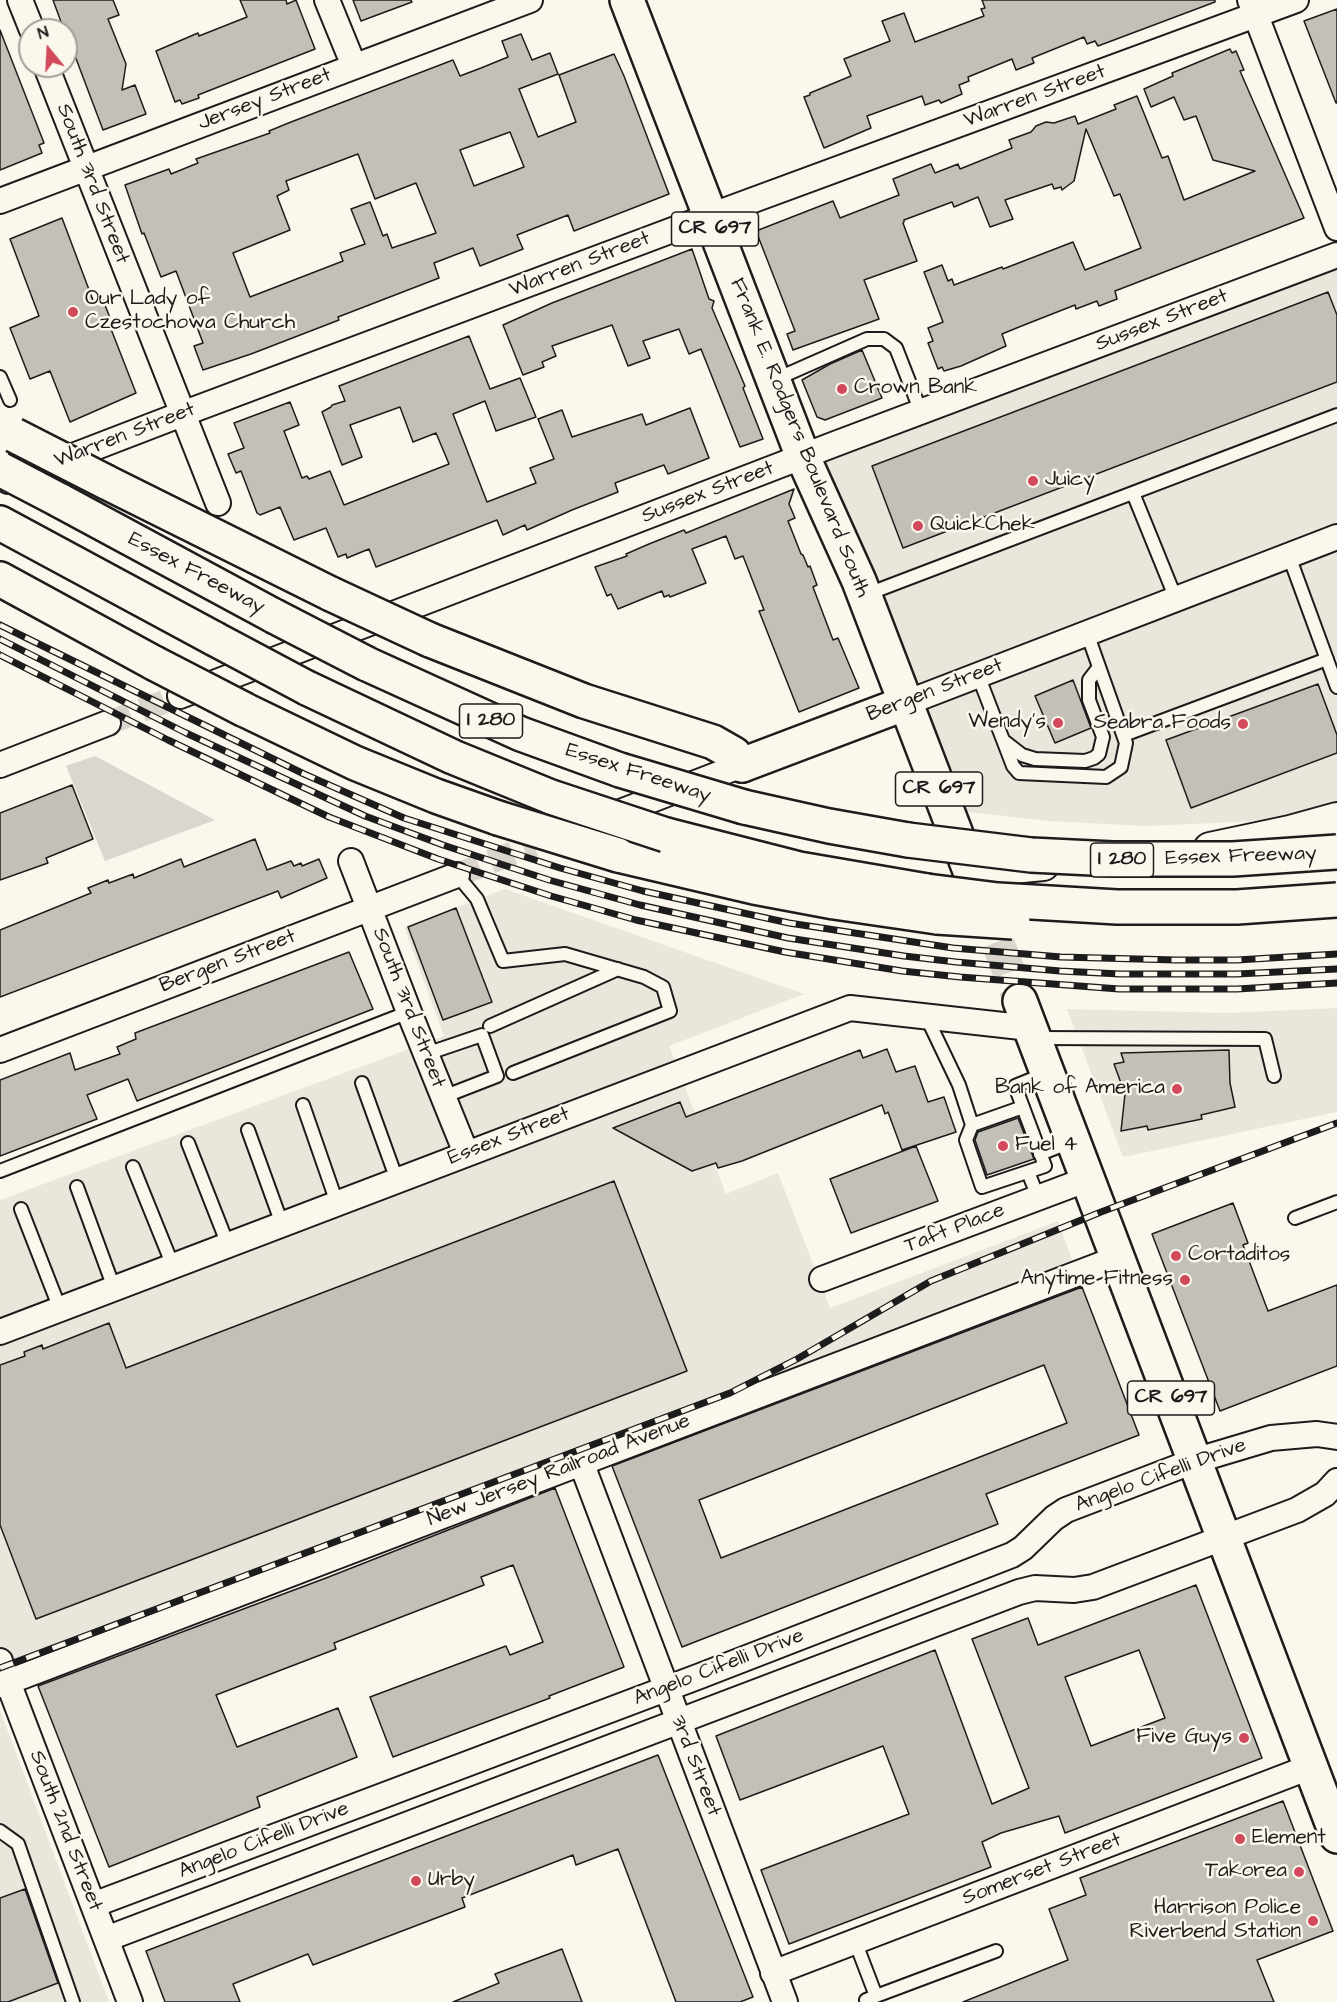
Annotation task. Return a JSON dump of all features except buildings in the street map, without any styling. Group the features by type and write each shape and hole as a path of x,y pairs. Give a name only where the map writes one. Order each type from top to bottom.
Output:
{"main road":[{"name":"Frank E. Rodgers Boulevard South","path":"627,0 803,457 864,595 972,876"},
{"path":"8,421 106,482 331,594 430,640 584,701 713,742 734,754 742,765"},
{"name":"Essex Freeway","path":"0,469 366,664 512,730 620,770 744,807 829,826 908,840 1031,855 1113,859 1233,859 1337,852"},
{"name":"I 280","path":"0,523 307,688 453,757 551,797 666,836 932,904 998,900 1158,908 1237,907 1337,900"},
{"path":"0,579 154,663 355,764 498,818 674,870 775,891 932,904"},
{"name":"Bergen Street","path":"742,765 906,703"},
{"name":"CR 697","path":"1028,1022 1337,1836"}],"street":[{"path":"20,0 27,18"},
{"path":"327,0 354,66"},
{"name":"Jersey Street","path":"0,201 530,0"},
{"name":"Warren Street","path":"0,484 1253,8 1296,0"},
{"path":"1253,8 1337,228"},
{"name":"South 3rd Street","path":"51,78 218,503"},
{"name":"Sussex Street","path":"180,696 1337,255"},
{"name":"Bergen Street","path":"906,703 1337,537"},
{"path":"0,765 108,723"},
{"name":"Bergen Street","path":"534,845 742,765"},
{"path":"972,876 1020,866 1194,851 1265,838 1337,819"},
{"name":"South 3rd Street","path":"351,861 466,1153"},
{"name":"Bergen Street","path":"0,1050 457,875"},
{"name":"Essex Street","path":"1,1328 60,1309 850,1008 926,1016 1028,1022"},
{"name":"Taft Place","path":"822,1279 1088,1179"},
{"name":"New Jersey Railroad Avenue","path":"2,1676 581,1462 1118,1258"},
{"name":"Angelo Cifelli Drive","path":"93,1905 666,1689 1012,1555 1066,1510 1194,1461 1270,1438 1317,1434 1337,1437"},
{"name":"3rd Street","path":"581,1462 785,2002"},
{"name":"Angelo Cifelli Drive","path":"106,1939 1019,1592 1035,1588 1074,1590 1093,1587 1311,1503 1337,1481"},
{"name":"South 2nd Street","path":"2,1676 130,2002"},
{"name":"Somerset Street","path":"773,1973 1312,1773"}],"lane":[{"path":"773,380 867,339 884,339 896,348 921,412"},
{"path":"0,377 8,421"},
{"path":"864,595 1337,415"},
{"path":"1133,493 1176,599"},
{"path":"1289,556 1337,687"},
{"path":"978,675 1013,766 1019,773 1106,777 1121,767 1126,743 1087,633"},
{"path":"1124,735 1327,659"},
{"path":"1003,740 1022,755 1035,759 1085,761 1094,758 1099,754 1103,737 1089,700 1089,680 1099,667"},
{"path":"457,875 477,899 503,961 565,954 618,969 644,977 663,987 670,1011 513,1073"},
{"path":"490,1026 618,969"},
{"path":"0,1172 409,1012"},
{"path":"926,1016 959,1085 972,1125 966,1140 982,1187 1011,1172 1028,1172 1045,1166 1015,1086 1047,1073"},
{"path":"1028,1022 1265,1039 1274,1076"},
{"path":"426,1054 482,1035 497,1076 443,1097"},
{"path":"362,1083 398,1180"},
{"path":"303,1105 338,1203"},
{"path":"972,1125 994,1122 1023,1107"},
{"path":"248,1130 282,1224"},
{"path":"1041,1154 1073,1141"},
{"path":"188,1143 228,1245"},
{"path":"133,1167 173,1266"},
{"path":"1028,1172 1038,1197"},
{"path":"77,1187 114,1288"},
{"path":"1295,1218 1337,1202"},
{"path":"21,1209 60,1309"},
{"path":"0,1831 18,1844 73,2002"},
{"path":"855,1941 871,1999 996,1951"}],"shaded area":[{"path":"1337,261 1337,807 1307,819 1146,826 1048,821 951,810 813,457"},
{"path":"95,756 215,820 105,861 66,766"},
{"path":"505,889 804,994 669,1046 726,1194 778,1173 830,1308 1058,1221 1074,1265 0,1677 0,1200 444,1036 404,927"},
{"path":"1337,1008 1337,1112 1123,1157 1067,1009 1227,1013"},
{"path":"0,1710 109,2002 0,2002"}],"tunnel":[{"path":"108,723 180,696"},
{"path":"457,875 534,845"},
{"path":"980,896 1020,1001"}],"railway":[{"path":"0,625 304,774 404,818 560,868 643,891 789,923 953,948 1061,957 1176,960 1237,960 1337,954"},
{"path":"0,639 186,733 365,816 549,880 640,905 788,938 956,962 1120,974 1237,974 1337,969"},
{"path":"0,655 168,740 329,817 438,859 551,896 636,920 785,952 902,971 960,977 1119,989 1237,989 1337,983"},
{"path":"0,1668 730,1393 797,1359 931,1281 1101,1212 1337,1123"}],"place":[{"name":"Our Lady of Czestochowa Church","path":"73,312"},
{"name":"Crown Bank","path":"842,389"},
{"name":"Juicy","path":"1033,481"},
{"name":"QuickChek","path":"918,526"},
{"name":"Wendy's","path":"1058,723"},
{"name":"Seabra Foods","path":"1243,724"},
{"name":"Bank of America","path":"1177,1089"},
{"name":"Fuel 4","path":"1003,1146"},
{"name":"Cortaditos","path":"1176,1256"},
{"name":"Anytime Fitness","path":"1185,1280"},
{"name":"Five Guys","path":"1244,1738"},
{"name":"Element","path":"1240,1839"},
{"name":"Takorea","path":"1299,1872"},
{"name":"Urby","path":"416,1881"},
{"name":"Harrison Police Riverbend Station","path":"1313,1921"}]}
